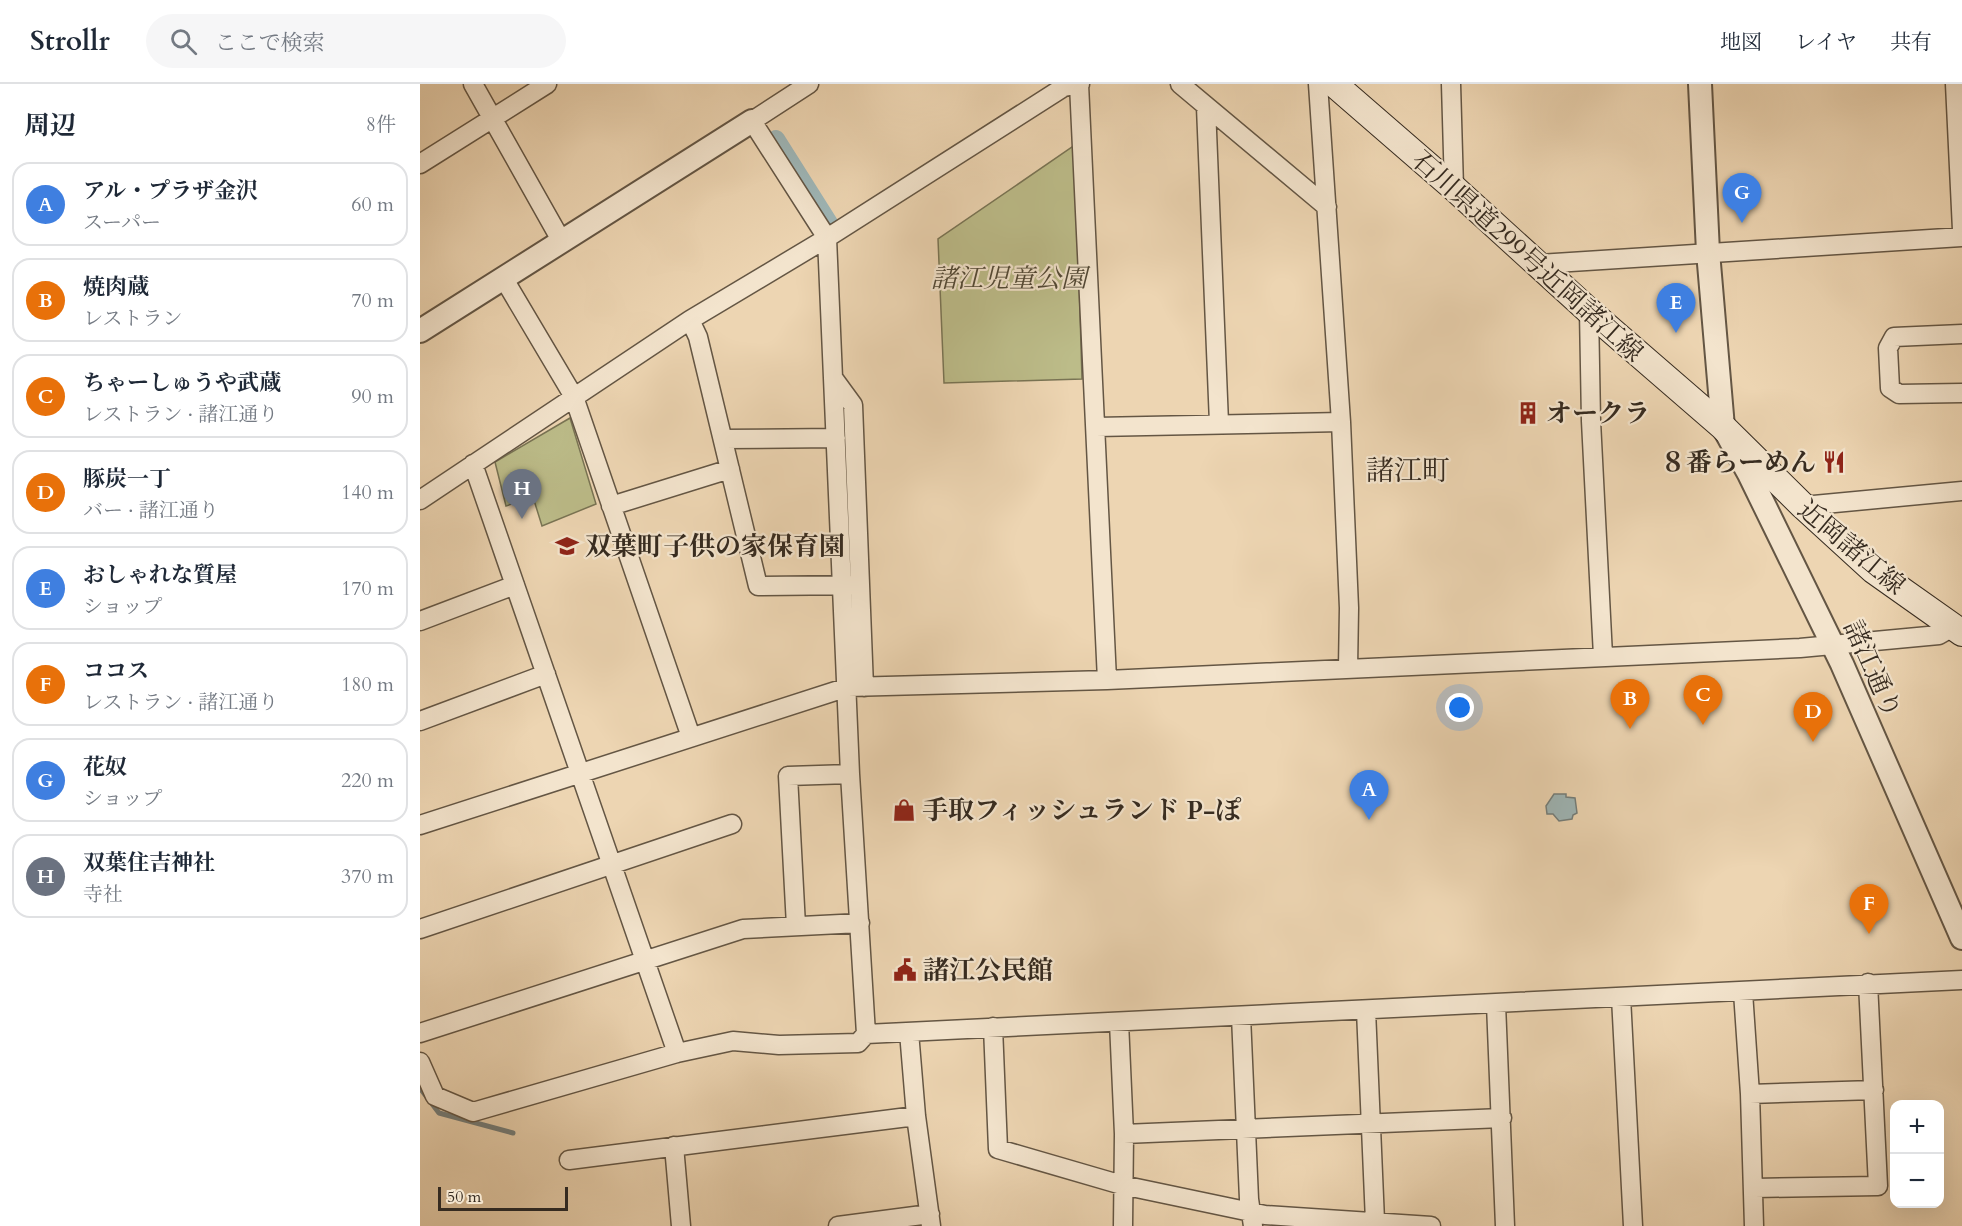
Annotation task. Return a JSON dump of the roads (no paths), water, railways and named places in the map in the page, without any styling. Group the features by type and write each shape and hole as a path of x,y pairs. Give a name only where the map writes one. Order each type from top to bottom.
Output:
{"main road":[{"name":"石川県道299号近岡諸江線","path":"1334,84 1454,188 1588,311 1723,427"},
{"name":"近岡諸江線","path":"1723,427 1803,506 1873,570 1957,630"}],"street":[{"path":"473,84 562,242"},
{"path":"420,164 547,84"},
{"path":"420,331 809,84"},
{"path":"420,500 690,320 827,238 1064,87 1079,84 1107,680"},
{"path":"1180,84 1327,207"},
{"path":"1318,84 1341,422 1349,608 1348,668"},
{"path":"1451,84 1454,188"},
{"path":"1700,84 1708,252 1723,427"},
{"path":"1955,84 1962,230"},
{"path":"1206,107 1219,423"},
{"path":"752,121 827,238 836,438 848,522"},
{"path":"1539,264 1962,237"},
{"path":"504,279 574,397 691,737"},
{"path":"1588,311 1591,421 1604,656"},
{"path":"690,320 698,337 758,586 851,585"},
{"path":"1962,334 1894,337 1888,348 1890,388 1899,394 1962,393"},
{"path":"420,1062 435,1096 473,1112 677,1053 733,1041 779,1045 858,1043 866,1034 850,774 856,687 848,522 853,405 834,379"},
{"path":"1096,427 1341,422"},
{"name":"諸江通り","path":"1723,427 1749,474 1832,645 1962,938"},
{"path":"723,439 836,438"},
{"path":"473,464 677,1053"},
{"path":"611,506 730,469"},
{"path":"1803,506 1962,491"},
{"path":"420,621 515,585"},
{"path":"420,825 580,772 856,687 1107,680 1832,645 1940,635 1957,630"},
{"path":"420,721 546,674"},
{"path":"796,926 788,776 850,774"},
{"path":"420,929 732,824"},
{"path":"420,1033 742,929 860,922"},
{"path":"866,1034 1962,980"},
{"path":"1755,1188 1878,1186 1868,983"},
{"path":"1743,992 1755,1188 1754,1226"},
{"path":"1622,997 1633,1226"},
{"path":"1496,1004 1505,1226"},
{"path":"1366,1010 1375,1221"},
{"path":"1241,1016 1252,1219"},
{"path":"1119,1022 1124,1134 1123,1226"},
{"path":"993,1027 998,1149 1252,1219 1375,1221 1431,1226"},
{"path":"838,1226 930,1220 916,1116 909,1032"},
{"path":"1750,1094 1874,1090"},
{"path":"569,1160 916,1116"},
{"path":"1124,1134 1502,1118"},
{"path":"674,1146 681,1226"}],"water":[{"path":"1554,794 1566,794 1566,797 1575,798 1577,813 1572,819 1559,821 1553,814 1547,814 1546,806"}],"waterway":[{"path":"776,139 829,223"},
{"path":"420,1088 439,1113 513,1133"}],"place":[{"name":"花奴","path":"1742,223"},
{"name":"おしゃれな質屋","path":"1676,333"},
{"name":"オークラ","path":"1528,413"},
{"name":"８番らーめん","path":"1834,462"},
{"name":"双葉住吉神社","path":"522,519"},
{"name":"双葉町子供の家保育園","path":"567,546"},
{"name":"ちゃーしゅうや武蔵","path":"1703,725"},
{"name":"焼肉蔵","path":"1630,729"},
{"name":"豚炭一丁","path":"1813,742"},
{"name":"手取フィッシュランド P-ぽ","path":"904,810"},
{"name":"アル・プラザ金沢","path":"1369,820"},
{"name":"ココス","path":"1869,934"},
{"name":"諸江公民館","path":"905,970"}],"district":[{"name":"諸江町","path":"1408,470"}],"park label":[{"name":"諸江児童公園","path":"1009,278"}]}
